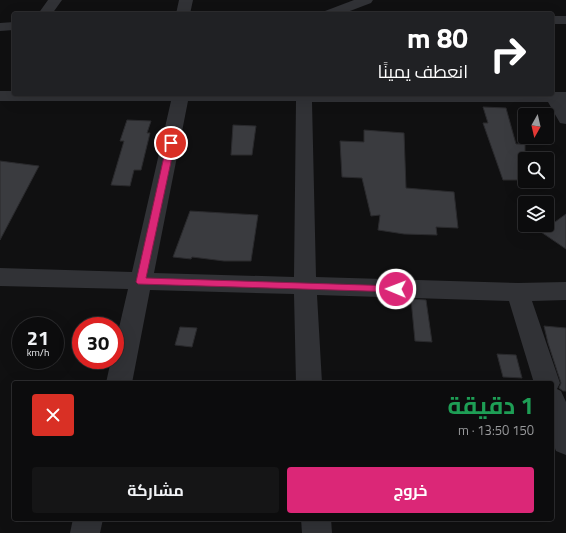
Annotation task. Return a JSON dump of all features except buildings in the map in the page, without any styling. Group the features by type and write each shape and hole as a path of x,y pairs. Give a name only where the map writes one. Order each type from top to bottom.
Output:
{"street":[{"path":"46,12 55,0"},
{"path":"183,12 186,0"},
{"path":"322,12 366,0"},
{"path":"554,20 566,20"},
{"path":"0,27 12,26"},
{"path":"0,96 12,96"},
{"path":"119,381 181,96"},
{"path":"304,96 305,287 309,381"},
{"path":"432,96 560,97 566,119"},
{"path":"0,277 305,287 518,292 566,291"},
{"path":"518,292 546,381"},
{"path":"554,405 566,442"},
{"path":"85,533 88,521"},
{"path":"316,521 317,533"}],"route":[{"path":"171,143 141,282 396,289"}]}
